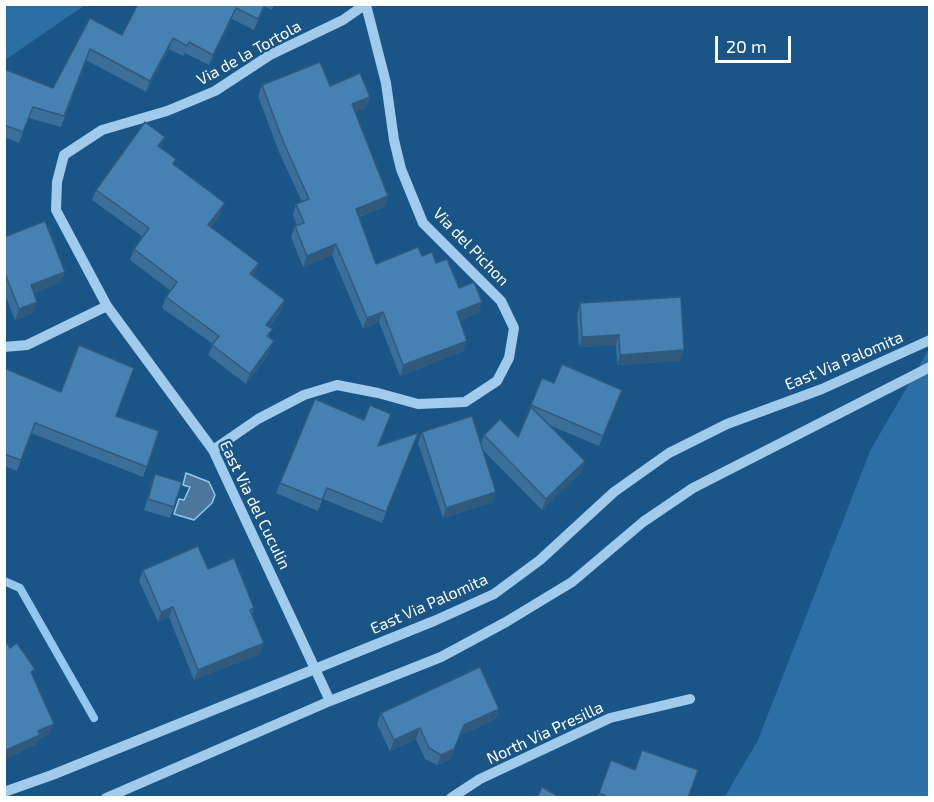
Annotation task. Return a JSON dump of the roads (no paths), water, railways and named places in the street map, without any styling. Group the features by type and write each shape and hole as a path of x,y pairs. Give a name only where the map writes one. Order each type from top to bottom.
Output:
{"street":[{"name":"Via de la Tortola","path":"107,306 56,210 57,182 64,155 102,130 167,111 215,91 270,55 343,20 366,5"},
{"name":"Via del Pichon","path":"213,450 258,419 304,395 337,385 418,404 465,402 497,381 508,358 514,328 501,301 423,224 401,169 394,140 386,83 366,5"},
{"path":"4,347 27,345 107,306"},
{"name":"East Via del Cuculin","path":"107,306 213,450 330,701"},
{"name":"East Via Palomita","path":"4,792 52,775 434,621 494,594 540,560 614,492 669,453 727,424 822,390 930,340"},
{"path":"106,798 330,701 441,657 506,622 572,582 643,522 693,488 930,367"},
{"name":"North Via Presilla","path":"451,798 480,779 610,718 690,699"}],"waterway":[{"path":"4,581 20,588 94,718"}]}
